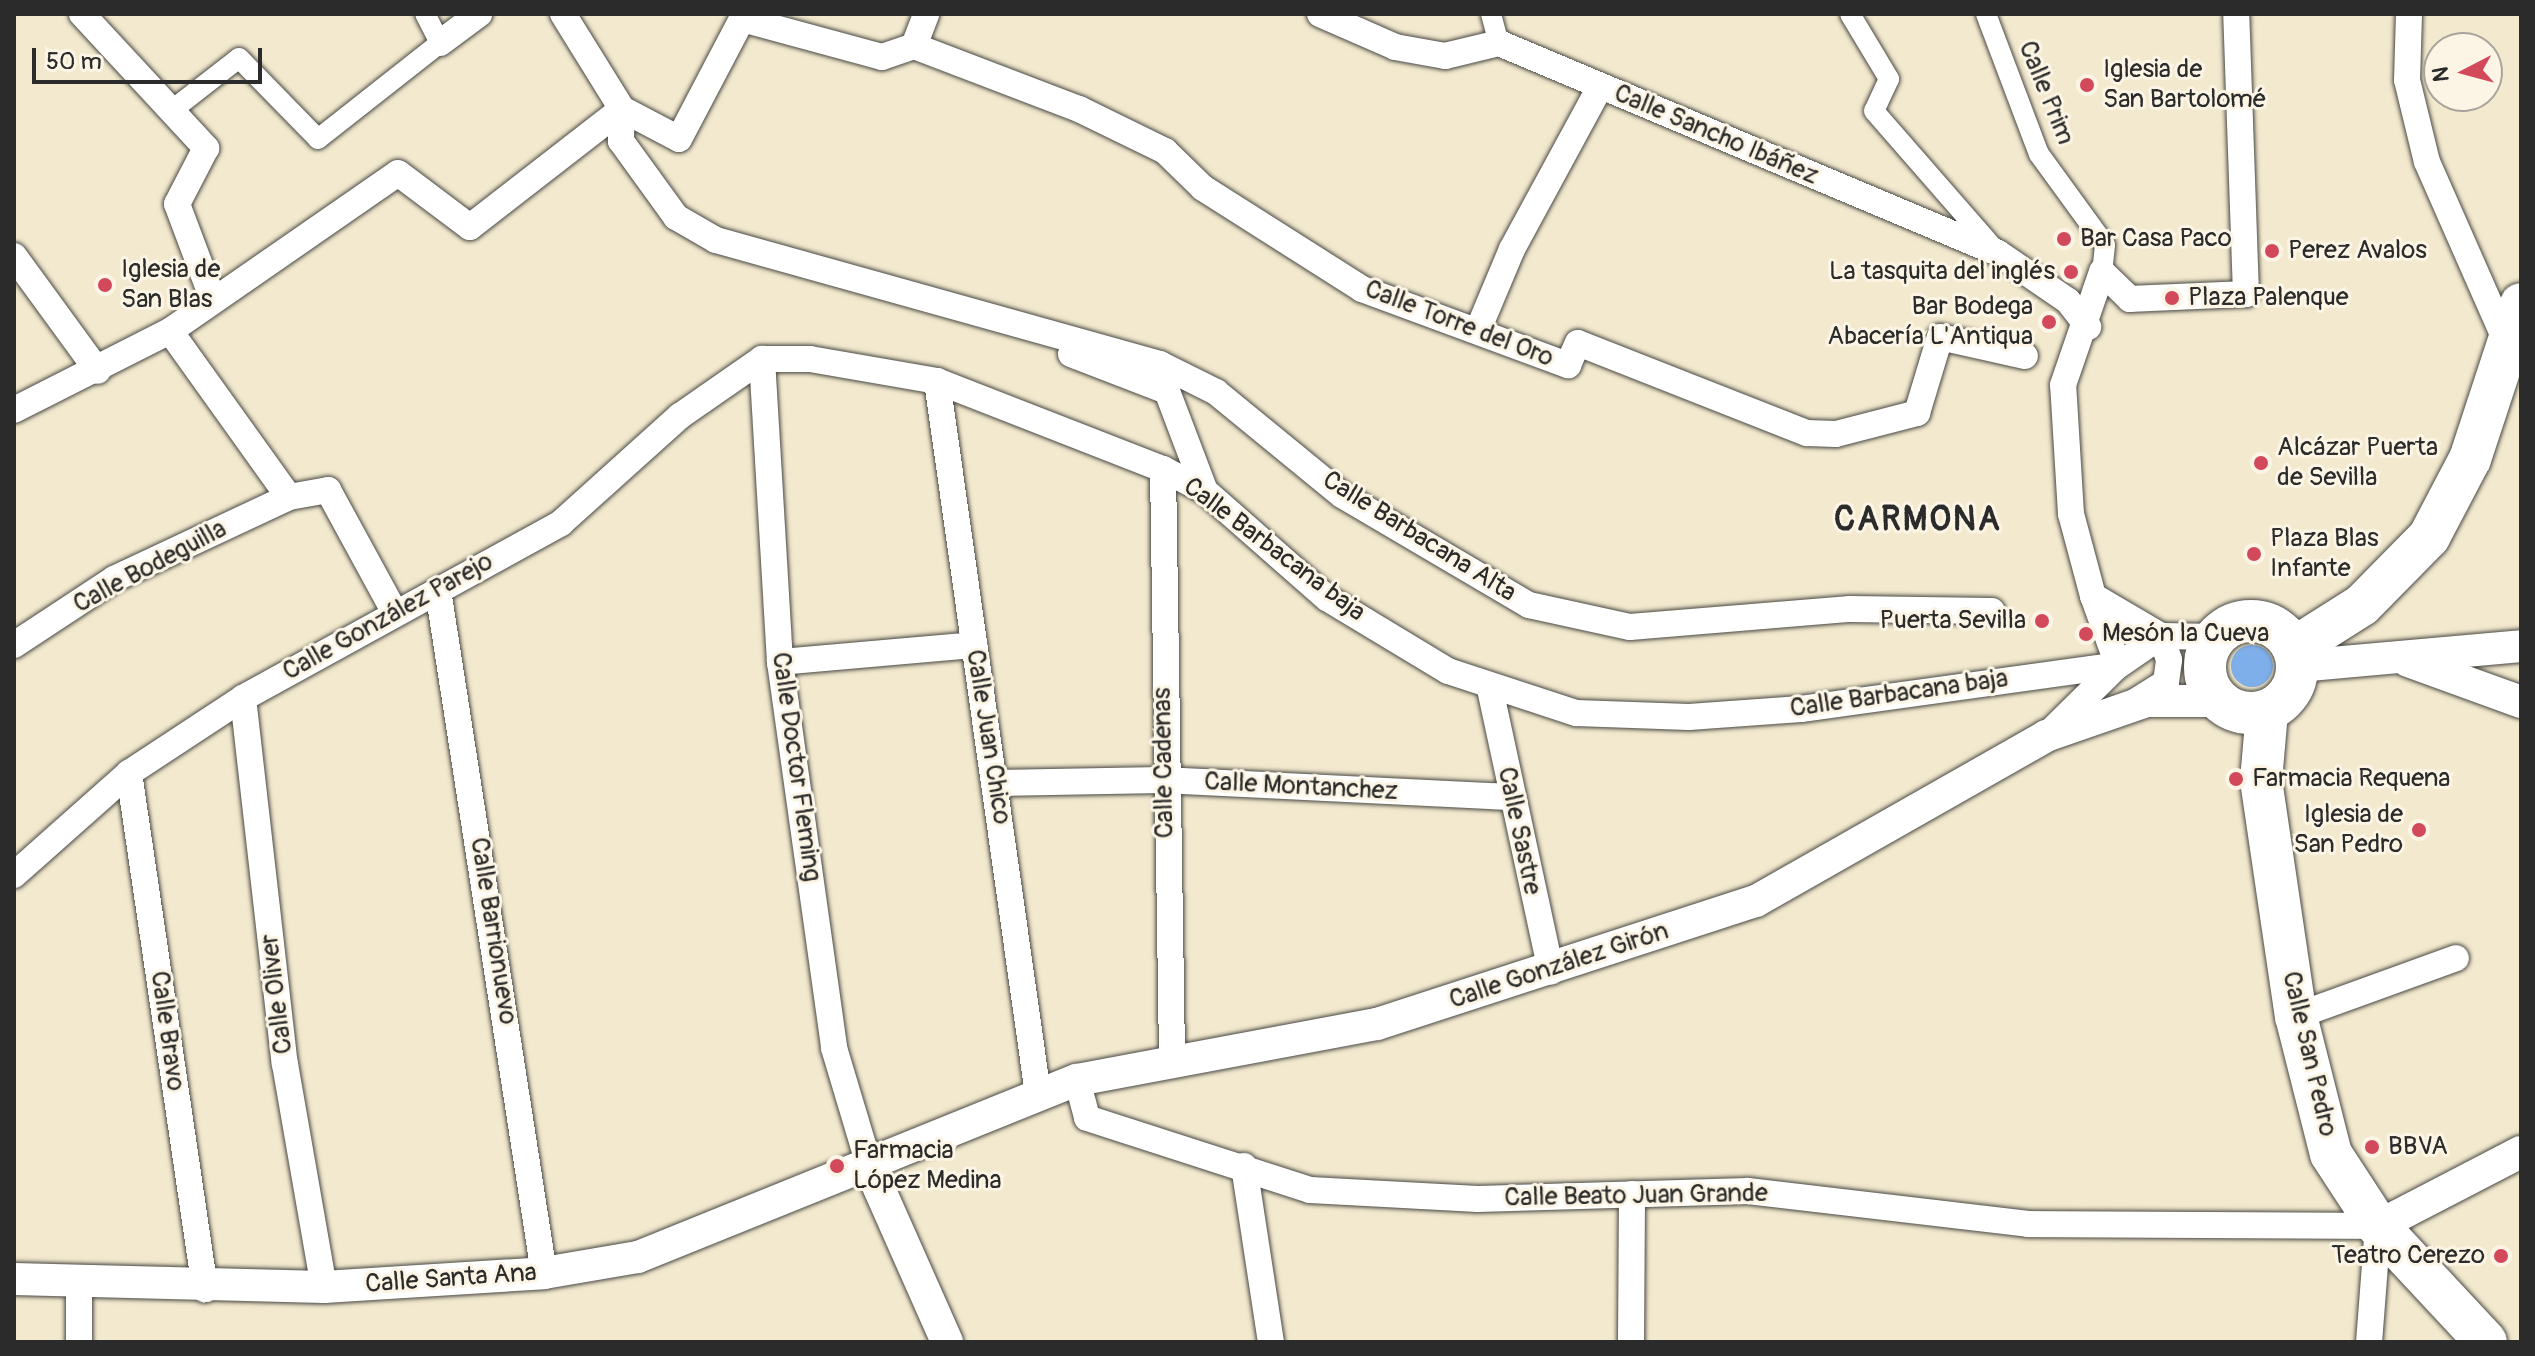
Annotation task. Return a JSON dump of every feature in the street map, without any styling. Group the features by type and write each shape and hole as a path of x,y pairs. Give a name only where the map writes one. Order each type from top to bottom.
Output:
{"main road":[{"path":"2296,657 2261,622 2235,623 2216,637 2205,663 2219,701 2241,713 2267,712 2290,694 2296,657 2362,605 2429,537 2470,459 2514,322"},
{"name":"Calle San Pedro","path":"2267,712 2261,780 2296,1016 2331,1154 2378,1226 2486,1342"}],"street":[{"path":"82,14 206,148 177,204 213,300"},
{"path":"425,14 440,43"},
{"path":"171,111 239,58 318,139 479,14"},
{"name":"Calle Barbacana Alta","path":"563,14 622,109 621,141 676,217 716,240 1160,364 1216,392 1342,495 1529,605 1630,627 1850,609 1992,611"},
{"path":"14,410 98,371 170,331 398,173 470,227 622,109 679,139 742,19 844,51 882,57 914,46 926,14"},
{"path":"1320,14 1395,47 1445,56 1499,43 1491,14"},
{"path":"1850,14 1889,79 1874,111 1998,253"},
{"name":"Calle Prim","path":"1986,14 2039,154 2105,245 2102,272"},
{"path":"2118,665 2093,596 2071,514 2061,433 2063,385 2088,327 2102,272 2130,299 2246,294 2236,14"},
{"path":"2409,14 2407,80 2427,162 2514,322"},
{"name":"Calle Sancho Ibáñez","path":"1499,43 1998,253 2068,301 2088,327"},
{"name":"Calle Torre del Oro","path":"914,46 1165,151 1203,188 1362,289 1568,365 1578,343 1807,433 1836,434 1917,413 1940,337 2025,356"},
{"path":"1478,330 1512,249 1600,87"},
{"path":"14,256 98,371"},
{"name":"Calle Barbacana Alta","path":"888,288 949,321 1070,354 1167,391 1205,491"},
{"path":"170,331 289,497"},
{"name":"Calle Barbacana baja","path":"762,359 810,359 937,381 1163,469 1205,491 1327,598 1490,689 1576,713 1689,717 2118,665"},
{"name":"Calle González Parejo","path":"14,875 129,773 243,698 561,523 680,416 762,359"},
{"name":"Calle Doctor Fleming","path":"762,359 780,662 834,1048 870,1168"},
{"name":"Calle Juan Chico","path":"937,381 1038,1094"},
{"name":"Calle Cadenas","path":"1163,469 1162,780 1172,1058"},
{"name":"Calle Bodeguilla","path":"14,645 114,579 289,497 328,490 395,613"},
{"name":"Calle Barrionuevo","path":"438,590 544,1273"},
{"path":"2093,596 2161,636 2216,637"},
{"path":"2046,736 2118,665 2161,636"},
{"path":"2117,712 2166,682 2161,636"},
{"path":"780,662 974,645"},
{"path":"2296,657 2402,659 2521,646"},
{"path":"2402,659 2521,702"},
{"name":"Calle Sastre","path":"1490,689 1510,797 1551,972"},
{"name":"Calle González Girón","path":"870,1168 1077,1080 1172,1058 1377,1024 1551,972 1756,901 2046,736 2117,712 2189,696 2219,701"},
{"name":"Calle Oliver","path":"243,698 285,1064 324,1287"},
{"name":"Calle Bravo","path":"129,773 205,1289"},
{"name":"Calle Montanchez","path":"996,783 1162,780 1510,797"},
{"path":"2296,1016 2456,958"},
{"name":"Calle Beato Juan Grande","path":"1077,1080 1087,1118 1244,1166 1310,1190 1478,1199 1748,1191 2028,1224 2378,1226"},
{"path":"2369,1342 2378,1226 2521,1152"},
{"path":"1244,1166 1271,1342"},
{"path":"870,1168 947,1342"},
{"name":"Calle Santa Ana","path":"14,1279 205,1289 324,1287 544,1273 690,1240 870,1168"},
{"path":"1631,1342 1632,1194"},
{"path":"79,1282 79,1342"}],"water":[{"path":"2252,645 2267,651 2273,666 2267,681 2252,687 2237,681 2231,666 2237,651"}],"place":[{"name":"Iglesia de San Bartolomé","path":"2087,85"},
{"name":"Bar Casa Paco","path":"2064,239"},
{"name":"Perez Avalos","path":"2272,251"},
{"name":"La tasquita del inglés","path":"2071,272"},
{"name":"Iglesia de San Blas","path":"105,285"},
{"name":"Plaza Palenque","path":"2172,298"},
{"name":"Bar Bodega Abacería L'Antiqua","path":"2049,322"},
{"name":"Alcázar Puerta de Sevilla","path":"2261,463"},
{"name":"Plaza Blas Infante","path":"2254,554"},
{"name":"Puerta Sevilla","path":"2042,621"},
{"name":"Mesón la Cueva","path":"2086,634"},
{"name":"Farmacia Requena","path":"2236,779"},
{"name":"Iglesia de San Pedro","path":"2419,830"},
{"name":"BBVA","path":"2372,1147"},
{"name":"Farmacia López Medina","path":"837,1166"},
{"name":"Teatro Cerezo","path":"2501,1256"}],"district":[{"name":"CARMONA","path":"1918,520"}]}
